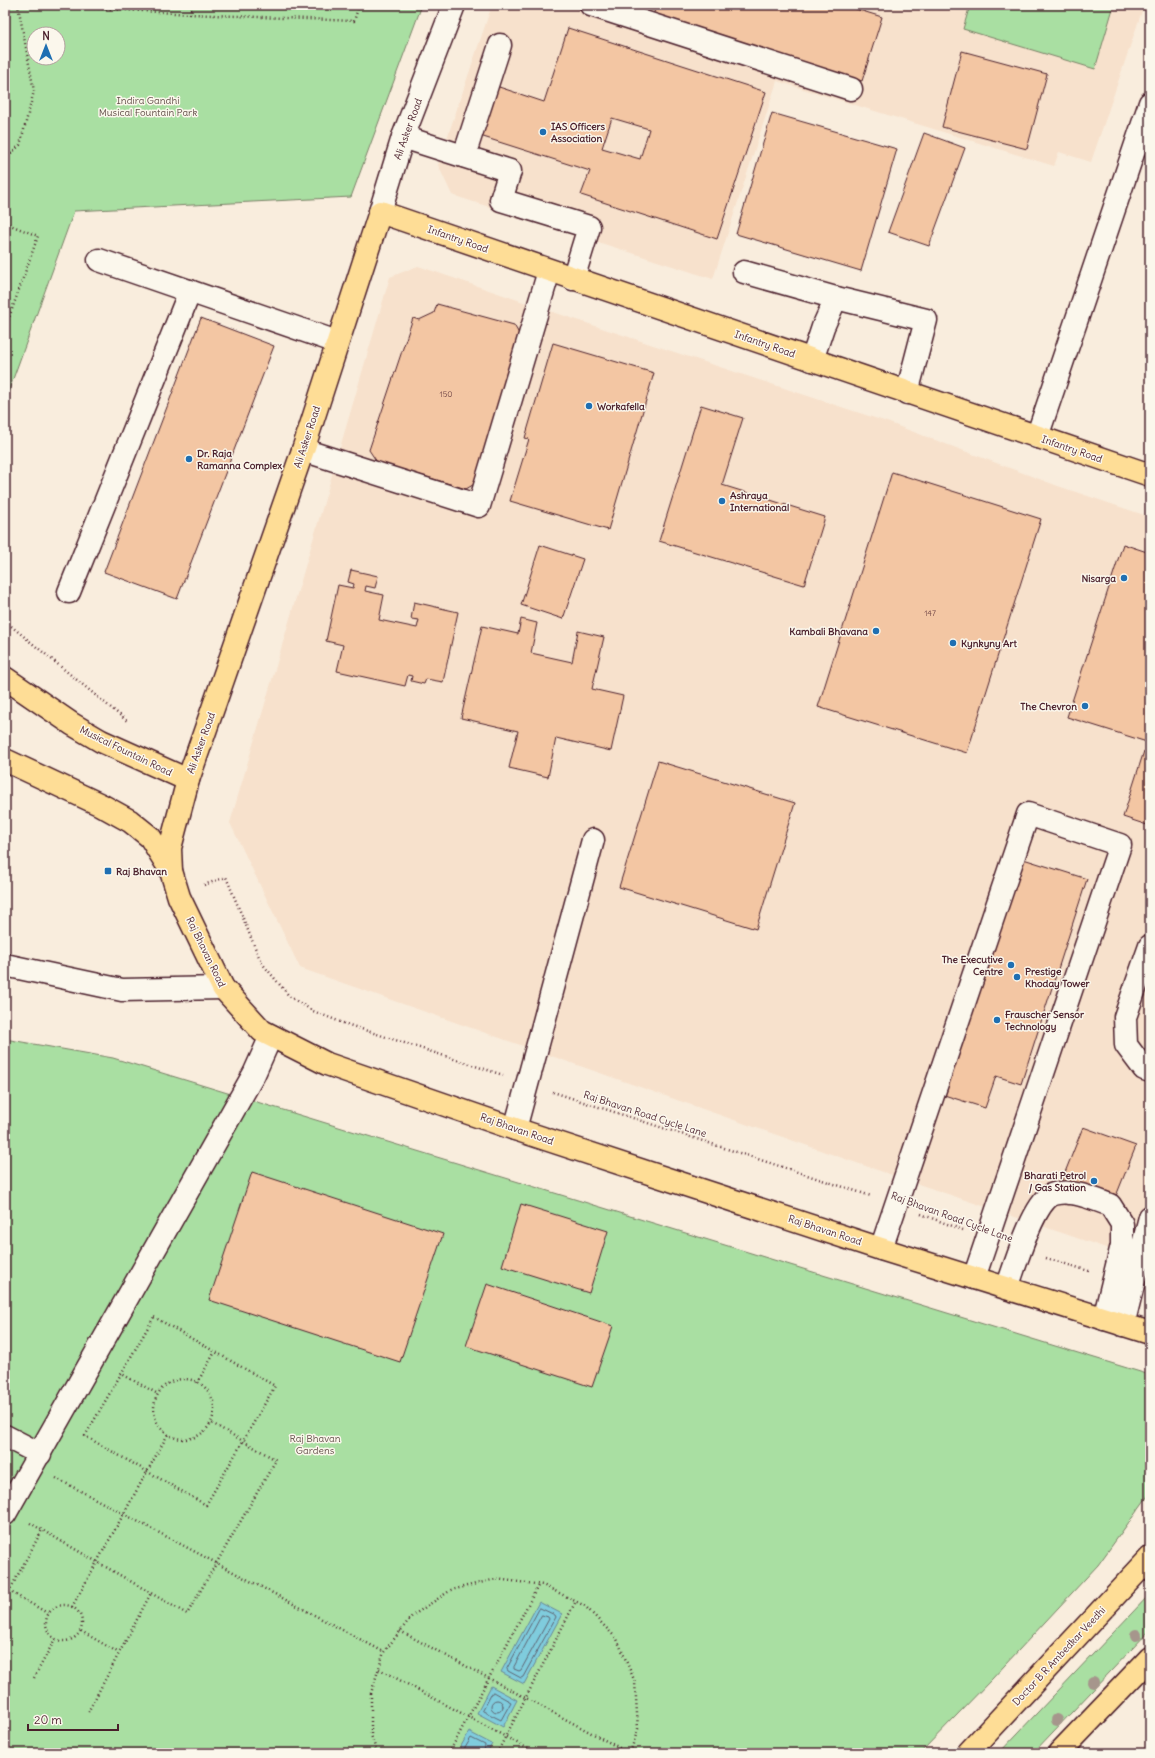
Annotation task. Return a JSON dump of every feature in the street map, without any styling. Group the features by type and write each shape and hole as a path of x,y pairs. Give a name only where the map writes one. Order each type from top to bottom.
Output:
{"main road":[{"name":"Infantry Road","path":"380,212 572,279 1150,475"},
{"name":"Ali Asker Road","path":"171,871 170,848 188,780 303,450 380,212"},
{"name":"Musical Fountain Road","path":"5,678 72,724 101,741 188,780"},
{"name":"Raj Bhavan Road","path":"5,760 101,805 130,821 150,837 171,871 179,898 223,988 262,1031 327,1064 515,1129 881,1249 1150,1333"},
{"name":"Doctor B R Ambedkar Veedhi","path":"968,1753 1150,1558"},
{"path":"1059,1753 1150,1658"}],"street":[{"name":"Ali Asker Road","path":"380,212 403,137 454,5"},
{"path":"597,6 851,89"},
{"path":"464,156 500,45"},
{"path":"1037,437 1150,103"},
{"path":"403,137 510,171 501,200 589,227 572,279"},
{"path":"98,260 338,342"},
{"path":"303,450 479,506 549,271"},
{"path":"744,272 836,298 926,320 907,393"},
{"path":"69,592 190,292"},
{"path":"812,360 823,327 836,298"},
{"path":"881,1249 1028,814 1120,845 974,1278"},
{"path":"515,1129 526,1083 593,840"},
{"path":"1150,946 1125,1017 1126,1046 1144,1069 1150,1071"},
{"path":"5,965 122,990 223,988"},
{"path":"6,1512 254,1074 272,1036"},
{"path":"1007,1288 1020,1250 1042,1204 1052,1194 1070,1192 1077,1194 1110,1205 1122,1224 1122,1245 1114,1279 1114,1322"},
{"path":"1114,1322 1150,1217"},
{"path":"5,1436 36,1460"}],"path":[{"path":"5,159 20,145 34,91 18,5"},
{"path":"50,5 190,14 354,21 359,5"},
{"path":"190,14 192,5"},
{"path":"5,223 38,236 5,329"},
{"path":"5,621 132,724"},
{"name":"Raj Bhavan Road Cycle Lane","path":"204,886 226,876 261,962 290,997 312,1011 343,1023 896,1204 987,1239"},
{"name":"Raj Bhavan Road Cycle Lane","path":"1020,1250 1114,1279"},
{"path":"154,1316 275,1386 206,1505 85,1436 121,1373 154,1316"},
{"path":"197,1383 215,1352"},
{"path":"94,1358 158,1394"},
{"path":"178,1380 191,1380 197,1383 204,1387 212,1399 213,1414 208,1427 196,1437 184,1439 173,1437 163,1431 156,1422 153,1410 158,1394 165,1386 178,1380"},
{"path":"6,1512 42,1530 187,1614 276,1460 210,1422"},
{"path":"72,1607 168,1434"},
{"path":"36,1460 123,1514 384,1652"},
{"path":"5,1599 42,1530"},
{"path":"377,1753 371,1735 371,1693 384,1652 412,1616 451,1590 496,1579 543,1585 585,1606 616,1640 635,1682 638,1729 630,1753 400,1632"},
{"path":"449,1753 539,1584"},
{"path":"9,1591 49,1614"},
{"path":"88,1712 151,1593"},
{"path":"497,1753 576,1601"},
{"path":"61,1605 72,1607 77,1610 82,1617 83,1626 79,1634 72,1640 65,1642 52,1637 46,1624 49,1614 53,1609 61,1605"},
{"path":"81,1631 119,1653"},
{"path":"34,1678 56,1639"},
{"path":"378,1669 536,1753"}],"shaded area":[{"path":"492,5 1144,5 1091,162 1059,152 1054,166 777,81 713,279 452,195 438,165"},
{"path":"418,266 887,422 1058,486 1150,517 1150,1263 851,1161 300,968 230,823 390,277"}],"green space":[{"name":"Indira Gandhi Musical Fountain Park","path":"5,5 422,5 351,197 74,211 5,401"},
{"path":"970,5 1114,5 1095,69 963,29"},
{"name":"Raj Bhavan Gardens","path":"5,1039 113,1058 1150,1375 1150,1493 1098,1565 992,1679 920,1753 5,1753"},
{"path":"1150,1594 1150,1630 1033,1753 999,1753"}],"water":[{"path":"539,1602 562,1614 524,1684 501,1672"},
{"path":"491,1686 517,1700 503,1727 477,1713"},
{"path":"469,1732 492,1744 487,1753 457,1753"}],"building":[{"path":"656,5 843,5 882,17 862,81 653,16"},
{"name":"IAS Officers Association","path":"568,28 766,92 717,239 581,195 590,171 477,135 493,85 544,102","holes":["612,118 649,129 640,159 602,148"]},
{"path":"962,51 1047,74 1027,149 942,127"},
{"path":"772,113 897,149 861,271 736,234"},
{"path":"924,133 965,148 929,246 888,232"},
{"path":"437,304 514,325 522,339 478,482 466,489 377,462 369,450 413,318 419,320 434,313"},
{"name":"Dr. Raja Ramanna Complex","path":"201,318 274,346 177,599 104,572"},
{"name":"Workafella","path":"553,343 654,373 608,530 510,501 529,439 525,438"},
{"name":"Ashraya International","path":"701,405 743,418 722,485 825,517 804,585 659,541"},
{"path":"892,472 1041,519 967,753 818,707"},
{"path":"1123,544 1150,553 1150,743 1067,717"},
{"path":"540,545 583,559 563,619 521,605"},
{"path":"351,570 378,576 375,588 366,586 365,591 384,595 379,620 417,628 419,620 411,619 414,602 458,612 443,682 426,679 424,684 411,681 412,676 408,675 405,686 337,671 343,645 326,641 338,585 353,588 354,584 348,582"},
{"path":"521,619 537,623 531,653 572,662 578,631 604,637 592,689 623,696 611,751 556,738 548,777 509,768 518,731 461,718 482,626 518,634"},
{"path":"1144,751 1150,753 1150,826 1123,817"},
{"path":"658,761 795,803 756,929 619,887"},
{"name":"Prestige Khoday Tower","path":"1017,857 1087,879 1021,1084 996,1076 985,1108 941,1094"},
{"path":"1083,1127 1136,1146 1114,1201 1060,1185"},
{"path":"252,1172 443,1234 400,1362 209,1300"},
{"path":"521,1204 608,1231 589,1293 502,1266"},
{"path":"487,1284 613,1326 592,1387 466,1346"}],"place":[{"name":"IAS Officers Association","path":"543,132"},
{"name":"Workafella","path":"589,406"},
{"name":"Dr. Raja Ramanna Complex","path":"189,459"},
{"name":"Ashraya International","path":"722,501"},
{"name":"Nisarga","path":"1124,578"},
{"name":"Kambali Bhavana","path":"876,631"},
{"name":"Kynkyny Art","path":"953,643"},
{"name":"The Chevron","path":"1085,706"},
{"name":"Raj Bhavan","path":"108,871"},
{"name":"The Executive Centre","path":"1011,965"},
{"name":"Prestige Khoday Tower","path":"1017,977"},
{"name":"Frauscher Sensor Technology","path":"997,1020"},
{"name":"Bharati Petrol / Gas Station","path":"1094,1181"}]}
